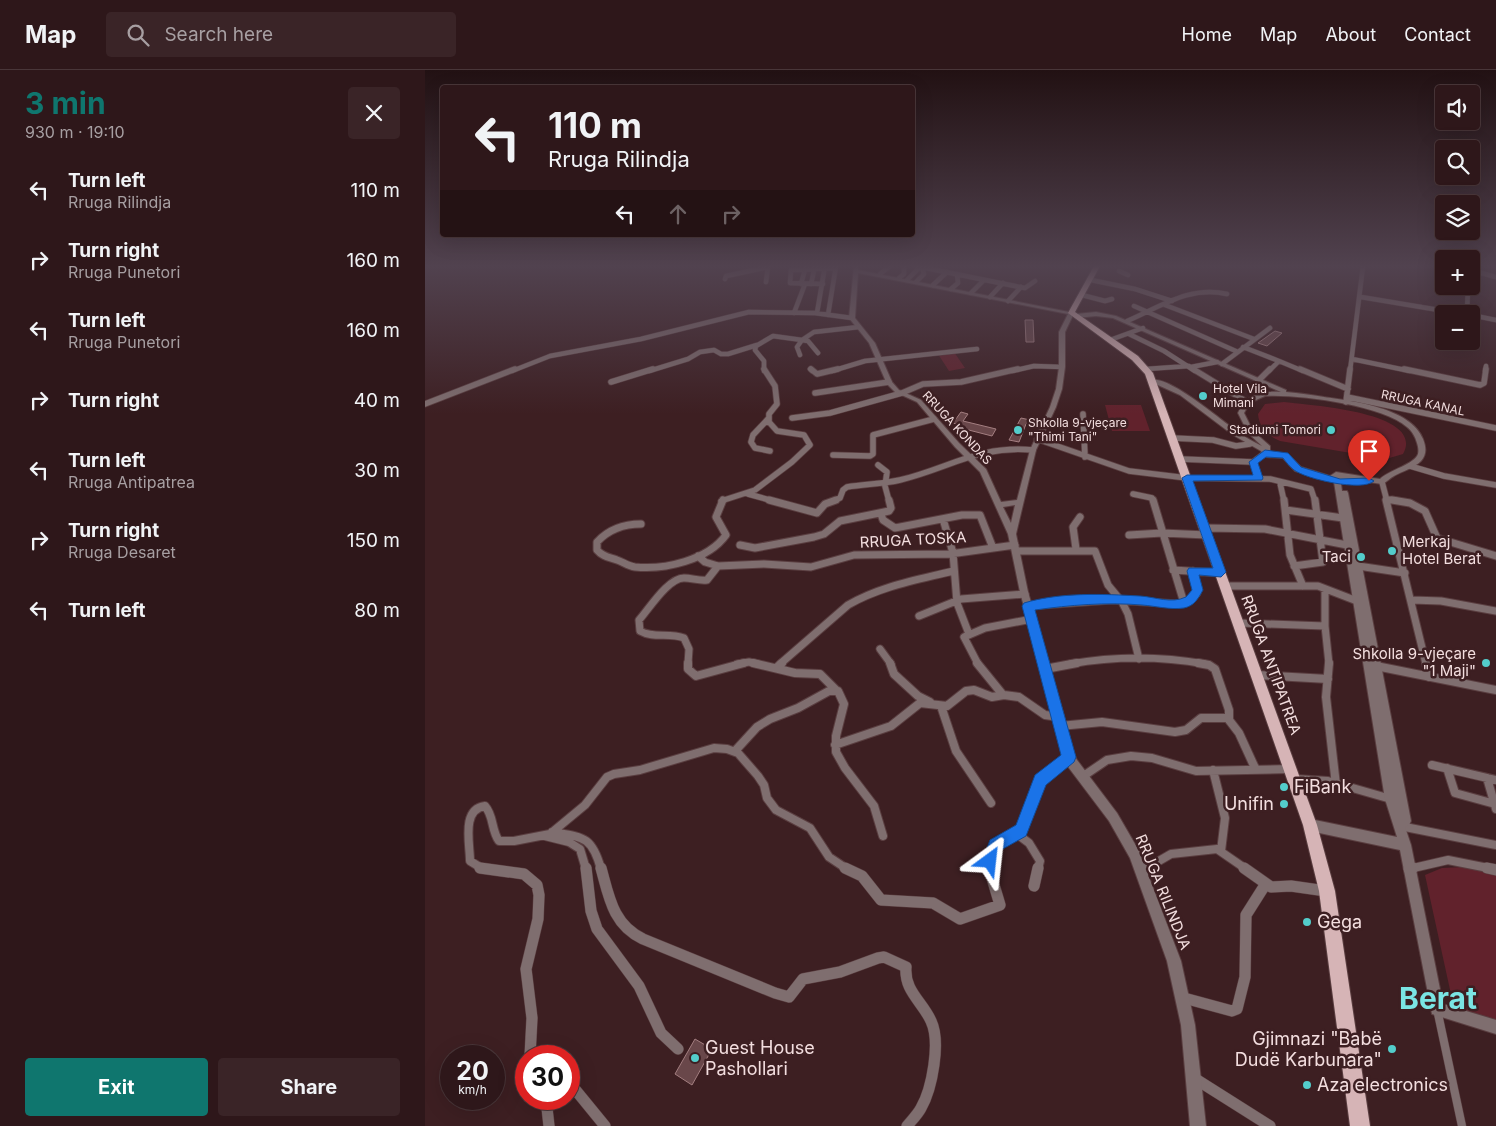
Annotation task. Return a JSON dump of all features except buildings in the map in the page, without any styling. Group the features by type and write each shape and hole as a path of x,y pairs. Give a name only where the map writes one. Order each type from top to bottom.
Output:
{"main road":[{"name":"RRUGA ANTIPATREA","path":"1073,315 1146,369 1152,380 1293,774 1310,825 1327,891 1360,1126"}],"street":[{"path":"425,404 556,355 641,339 736,315"},
{"path":"831,315 852,318"},
{"name":"RRUGA RILINDJA","path":"1073,315 1062,332 1062,367 1053,407 1033,450 1020,502 1014,543 1028,606 1069,757 1113,817 1141,871 1174,960 1184,998 1198,1126"},
{"path":"1107,315 1127,321 1258,381 1291,394"},
{"path":"1127,321 1142,315"},
{"path":"1157,315 1237,352"},
{"path":"1194,315 1254,339"},
{"path":"1346,400 1358,315"},
{"path":"1480,317 1496,320"},
{"name":"RRUGA KONDAS","path":"852,318 872,343 889,382 902,393 916,399 983,471 1000,505 1014,543"},
{"path":"801,355 797,347 802,340 814,332 859,327"},
{"path":"1109,340 1143,328"},
{"path":"1146,369 1219,363 1269,328"},
{"path":"1129,334 1190,366 1225,391 1247,402"},
{"path":"611,382 688,359 701,352 714,350 721,354 727,354 757,345 773,336 808,341 818,353"},
{"path":"757,345 755,350 765,365 763,371 771,377 775,386 776,405 768,419 753,435 751,442 755,448 770,451"},
{"path":"1243,347 1348,389"},
{"path":"810,369 817,374 850,368 865,361 977,349"},
{"path":"1352,359 1481,385 1484,383 1486,366"},
{"path":"1258,381 1279,361"},
{"path":"792,418 830,413 902,393 923,384 961,382 1034,366 1062,367"},
{"path":"1152,380 1194,400 1250,444 1266,451"},
{"path":"815,393 889,382"},
{"path":"1266,394 1291,394 1346,400 1372,407 1399,420 1413,430 1421,444 1421,455 1410,466 1392,472 1382,482 1339,479 1304,471 1298,469 1285,456 1276,454 1270,456 1250,432 1242,417 1242,409 1247,402 1266,394"},
{"name":"RRUGA KANAL","path":"1346,400 1496,428"},
{"path":"1399,420 1400,409"},
{"path":"1083,414 1085,457"},
{"path":"748,494 767,483 785,465 806,452 810,445 804,435 777,431 768,419"},
{"path":"833,454 870,456 873,452 871,444 873,436 934,419"},
{"path":"1172,438 1213,440 1236,446 1250,444"},
{"path":"1037,439 1121,469 1187,478 1270,479 1280,483 1311,489 1314,494 1323,562 1294,566"},
{"path":"641,524 610,531 597,542 597,550 605,559 636,567 670,564 698,556 717,547 725,538 726,532 717,522 716,517 721,501 731,495 748,494 817,513 825,504 840,498 845,488 900,480 967,455 1007,448 1033,450"},
{"path":"1180,459 1253,462 1266,451"},
{"path":"1253,462 1258,478"},
{"path":"740,545 755,548 773,542 814,537 824,534 840,521 851,520 865,515 881,514 891,508 885,489 885,469 878,465"},
{"path":"1410,466 1449,477 1496,485"},
{"path":"1339,479 1347,545 1391,799 1395,819 1400,825 1405,845 1462,1126"},
{"path":"1339,479 1359,566 1405,821 1400,825"},
{"path":"1382,482 1388,499 1429,677"},
{"path":"1280,483 1286,510 1290,555 1303,586"},
{"path":"1133,494 1152,498 1184,603"},
{"path":"1388,499 1409,503 1423,510 1428,515 1437,538 1474,551 1496,556"},
{"path":"1000,505 1020,502"},
{"path":"1286,510 1343,518"},
{"path":"881,514 883,520 895,528 943,519 980,515 983,518 993,548"},
{"path":"1076,550 1073,527 1080,517"},
{"path":"943,519 953,553 957,601 969,634"},
{"path":"1129,535 1253,528 1347,545"},
{"name":"RRUGA TOSKA","path":"698,556 705,562 719,566 764,564 811,567 854,555 953,553 993,548 1014,543 1095,551 1108,585 1119,600"},
{"path":"719,566 705,581 680,579 661,592 651,608 639,620 639,631 646,635 676,634 684,638 689,649 688,669 696,676 723,667 749,662 820,674 846,700 835,745 843,764 861,785 874,807 883,836"},
{"path":"1359,566 1405,573"},
{"path":"1173,570 1221,572"},
{"path":"776,668 847,605 878,590 953,571"},
{"path":"1028,606 1074,600 1143,600 1159,604 1184,603 1197,593 1193,571"},
{"path":"1225,586 1303,586 1325,589 1357,601"},
{"path":"1325,589 1325,626 1331,658 1326,697 1336,785"},
{"path":"919,616 957,601 1025,594"},
{"path":"1119,600 1128,614 1139,659"},
{"path":"1412,600 1441,601 1496,612"},
{"path":"1003,695 994,689 964,637 985,628 1032,619"},
{"path":"1239,623 1325,626"},
{"path":"880,649 893,667 895,674 918,696 938,706 956,752 991,803"},
{"path":"1045,669 1090,659 1170,658 1213,667 1218,676 1229,710 1229,718 1239,732 1255,768"},
{"path":"1376,666 1496,690"},
{"path":"1257,674 1328,679"},
{"path":"735,751 763,723 799,708 829,691 836,690"},
{"path":"835,745 891,726 920,703 938,706 949,705 967,690 974,690 992,697 1003,695 1019,698 1045,715 1060,721 1095,722 1175,732 1186,730 1201,718 1229,718"},
{"path":"549,834 585,804 610,775 640,770 714,748 735,751 761,780 767,798 776,810 802,822 810,828 829,857 838,865 862,876 877,897 885,902 933,903 960,919 999,906 1000,901 990,874 991,855 996,845 1017,834 1023,826 1040,780 1069,757"},
{"path":"1082,777 1107,760 1126,756 1152,758 1195,771 1255,768 1293,774 1328,781 1336,785 1391,799"},
{"path":"1432,765 1447,768 1492,779 1495,807 1455,793 1452,789 1447,768"},
{"path":"1213,770 1225,818 1221,851"},
{"path":"532,1045 534,1033 525,972 539,912 540,890 535,881 526,874 494,872 480,869 472,864 469,853 470,816 479,807 487,807 493,831 499,841 506,842 549,834 577,836 590,842 596,853 611,905 619,922 625,928 638,937 674,950 735,978 743,978 764,990 789,997 803,979 841,972 877,958 884,957 906,967 905,980 931,1022 935,1039 933,1070 927,1095 921,1109 907,1126"},
{"path":"1310,825 1405,845"},
{"path":"1400,825 1496,844"},
{"path":"549,834 569,842 580,849 585,868 589,906 597,929 641,988 661,1035 678,1049"},
{"path":"1017,834 1029,843 1041,861 1034,886"},
{"path":"1141,871 1171,854 1199,850 1221,851 1265,885 1274,888 1291,886 1327,891"},
{"path":"1409,869 1448,860 1496,870"},
{"path":"1184,998 1232,1011 1237,1010 1245,977 1246,915 1265,885"},
{"path":"1437,1009 1496,1027"},
{"path":"1194,1077 1270,1126"},
{"path":"580,1095 605,1126"},
{"path":"547,1110 549,1126"}],"shaded area":[{"path":"954,352 965,368 949,371 938,354"},
{"name":"Stadiumi Tomori","path":"1284,402 1337,408 1381,419 1397,428 1406,440 1403,454 1386,459 1280,441 1265,431 1260,423 1258,414 1265,404"},
{"path":"1105,405 1141,405 1150,431 1112,431"},
{"path":"1464,867 1496,875 1496,1022 1465,1013 1452,999 1425,875 1442,868"}],"place":[{"name":"Hotel Vila Mimani","path":"1203,396"},
{"name":"Shkolla 9-vjeçare \"Thimi Tani\"","path":"1018,430"},
{"name":"Stadiumi Tomori","path":"1331,430"},
{"name":"Merkaj Hotel Berat","path":"1392,551"},
{"name":"Taci","path":"1361,557"},
{"name":"Shkolla 9-vjeçare \"1 Maji\"","path":"1486,663"},
{"name":"FiBank","path":"1284,787"},
{"name":"Unifin","path":"1284,804"},
{"name":"Gega","path":"1307,922"},
{"name":"Gjimnazi \"Babë Dudë Karbunara\"","path":"1392,1049"},
{"name":"Guest House Pashollari","path":"695,1058"},
{"name":"Aza electronics","path":"1307,1085"}],"district":[{"name":"Berat","path":"1438,999"}],"route":[{"path":"990,861 991,855 999,842 1020,832 1040,780 1069,757 1028,606 1074,600 1143,600 1159,604 1184,603 1190,600 1197,593 1193,571 1221,572 1187,478 1258,478 1253,462 1265,453 1270,456 1276,454 1285,456 1298,469 1339,482 1369,481"}]}
